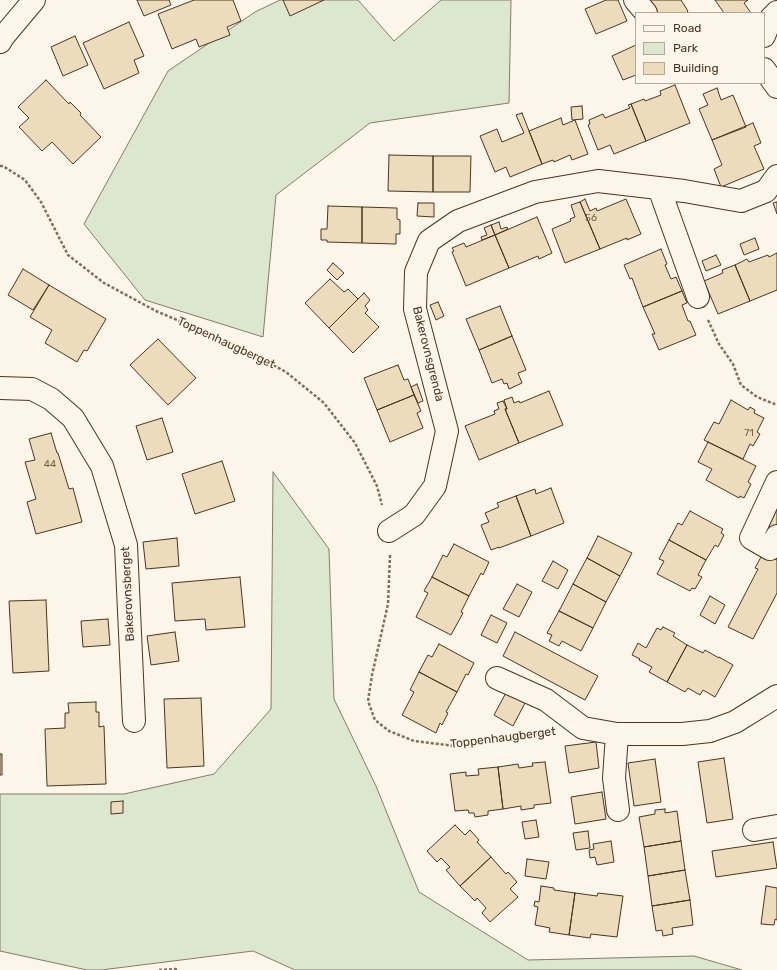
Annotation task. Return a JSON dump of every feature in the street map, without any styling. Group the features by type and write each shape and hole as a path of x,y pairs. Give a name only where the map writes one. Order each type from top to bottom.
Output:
{"street":[{"path":"0,42 2,36 34,0"},
{"path":"635,0 645,12"},
{"path":"765,33 771,18 777,12"},
{"path":"765,70 777,87"},
{"name":"Bakerovnsgrenda","path":"389,531 414,514 435,486 447,431 415,309 416,272 429,241 458,221 535,192 598,181 684,191 741,201 766,191 777,176"},
{"path":"659,188 698,297"},
{"name":"Bakerovnsberget","path":"0,388 32,389 52,399 73,418 102,466 126,545 134,721"},
{"path":"775,546 751,538 777,482"},
{"path":"496,678 546,700 583,728 617,734 682,734 710,731 735,722 777,696"},
{"path":"617,734 614,778 618,810"},
{"path":"754,830 777,826"}],"path":[{"name":"Toppenhaugberget","path":"0,166 3,166 25,180 41,202 68,255 104,283 156,311 240,347 286,372 324,403 356,443 377,486 389,531 391,561 388,604 372,675 368,701 375,720 389,731 414,741 455,746 583,728"},
{"path":"698,297 718,344 732,364 741,385 757,397 777,406"},
{"path":"159,970 179,970"}],"green space":[{"path":"280,0 358,0 394,41 441,0 511,0 509,103 370,123 276,195 263,337 145,300 84,224 168,71 255,12"},
{"path":"273,472 329,549 334,699 376,786 419,892 528,960 694,956 742,970 295,970 253,951 101,970 87,970 0,951 0,794 124,794 214,774 271,709"}],"building":[{"path":"137,0 169,0 171,5 144,16"},
{"path":"194,0 233,0 241,21 227,27 230,35 199,47 196,39 172,49 158,14"},
{"path":"283,0 324,0 290,16"},
{"path":"606,0 618,0 627,21 596,34 585,9"},
{"path":"649,0 681,0 688,11 687,12 657,12"},
{"path":"715,0 748,0 744,3 750,12 723,12"},
{"path":"129,22 144,56 134,60 139,73 104,89 83,43"},
{"path":"75,36 88,65 63,76 51,47"},
{"path":"635,45 635,75 623,80 612,56"},
{"path":"46,80 69,104 70,102 81,113 80,115 101,137 73,164 52,142 42,151 19,127 29,118 18,107"},
{"path":"675,85 690,123 646,141 631,104 661,95 660,91"},
{"path":"717,88 721,100 733,95 746,127 712,140 699,109 708,105 703,94"},
{"path":"631,104 646,141 614,154 610,145 598,150 588,125 590,124 589,120 603,114 605,118 630,108 628,105"},
{"path":"582,106 583,119 572,120 571,107"},
{"path":"522,113 542,164 510,177 506,167 495,172 480,136 497,129 502,142 524,133 516,115"},
{"path":"561,118 563,125 575,120 588,154 572,160 570,155 554,162 553,160 542,164 529,131"},
{"path":"753,123 761,143 754,146 764,169 721,187 714,169 722,165 712,140"},
{"path":"389,155 433,156 433,192 388,191"},
{"path":"433,156 471,156 470,192 433,192"},
{"path":"585,199 590,211 596,208 597,211 626,199 641,234 600,249 580,202"},
{"path":"580,202 600,249 565,263 552,229 571,221 570,219 575,217 571,205"},
{"path":"777,202 777,214 773,203"},
{"path":"418,203 434,203 434,217 417,216"},
{"path":"328,206 362,207 362,243 327,242 327,240 321,240 321,229 327,229"},
{"path":"362,207 397,208 397,219 400,220 400,234 396,234 396,244 362,243"},
{"path":"537,217 552,253 539,259 538,256 509,268 495,235"},
{"path":"499,222 501,229 507,227 508,229 495,235 491,225"},
{"path":"491,225 495,235 482,240 481,237 487,235 484,228"},
{"path":"495,235 509,268 466,286 452,252 454,251 452,248 464,243 466,247"},
{"path":"755,238 759,249 744,255 740,244"},
{"path":"661,249 667,264 665,265 671,279 676,277 682,291 643,307 632,278 630,279 624,265"},
{"path":"777,253 777,290 750,301 735,265 747,259 749,262 768,255 769,257"},
{"path":"716,255 721,265 706,271 702,261"},
{"path":"333,263 344,273 337,280 327,270"},
{"path":"735,265 750,301 718,314 704,281 723,273 722,270"},
{"path":"23,269 49,285 33,310 8,295"},
{"path":"330,279 344,292 348,289 358,299 329,328 305,303"},
{"path":"49,285 106,319 87,351 84,350 77,362 45,343 52,330 30,317"},
{"path":"682,291 687,303 682,305 688,321 690,321 696,335 659,350 652,334 655,334 643,307"},
{"path":"364,293 370,300 365,306 368,310 365,313 379,327 353,353 329,328"},
{"path":"438,302 444,316 436,320 430,305"},
{"path":"500,306 512,336 479,350 466,319"},
{"path":"512,336 526,370 518,373 522,383 509,389 507,383 504,384 502,379 492,383 479,350"},
{"path":"158,339 196,378 168,405 130,365"},
{"path":"398,365 404,380 408,379 414,395 377,410 364,378"},
{"path":"417,384 423,401 418,403 411,387"},
{"path":"549,391 563,425 519,443 505,409 507,409 504,400 512,397 514,403 519,401 520,403"},
{"path":"414,395 421,411 417,413 423,428 390,442 377,410"},
{"path":"731,400 748,410 750,407 755,410 754,413 764,418 757,432 760,434 753,446 750,444 743,459 704,440 714,422 719,424"},
{"path":"503,401 519,443 479,460 465,426 495,414 494,411 499,409 497,403"},
{"path":"162,418 173,452 147,460 136,426"},
{"path":"51,433 69,489 73,488 82,522 36,534 27,502 36,499 25,462 35,460 29,439"},
{"path":"708,442 756,466 748,482 751,484 744,498 740,496 739,498 706,480 712,469 698,462"},
{"path":"222,461 235,501 195,514 182,474"},
{"path":"551,488 564,523 531,536 516,496 535,489 536,494"},
{"path":"516,496 531,536 491,550 481,525 489,522 485,513 499,507 497,503"},
{"path":"767,505 777,510 777,524 770,539 754,531"},
{"path":"690,511 723,529 721,533 724,535 718,547 715,545 706,560 669,540 678,523 682,525"},
{"path":"598,536 632,553 620,576 587,558"},
{"path":"177,538 179,566 146,569 143,542"},
{"path":"669,540 706,560 698,575 702,577 695,589 692,588 690,591 657,574 664,561 659,559"},
{"path":"454,544 489,562 483,575 481,573 469,596 432,577 443,555 447,557"},
{"path":"766,554 777,560 777,593 753,639 728,627 758,569 755,568 761,557 764,558"},
{"path":"587,558 620,576 606,602 573,584"},
{"path":"553,561 568,570 558,589 542,581"},
{"path":"240,577 245,627 206,630 205,619 175,621 172,583"},
{"path":"432,577 469,596 461,612 463,613 451,635 416,617 428,593 424,591"},
{"path":"517,584 532,592 519,617 503,609"},
{"path":"573,584 606,602 593,628 559,611"},
{"path":"710,596 725,605 715,624 700,615"},
{"path":"46,600 49,671 13,673 9,601"},
{"path":"559,611 593,628 581,651 562,641 559,646 549,641 552,635 547,633"},
{"path":"491,615 507,623 497,643 481,635"},
{"path":"108,619 110,645 83,647 81,621"},
{"path":"663,627 675,633 673,636 687,645 667,682 649,672 652,667 632,655 638,643 646,648 657,628 661,630"},
{"path":"175,632 179,661 151,665 147,636"},
{"path":"515,632 598,676 585,700 503,656"},
{"path":"439,644 474,663 468,675 466,674 457,692 419,672 428,655 432,657"},
{"path":"687,645 703,653 705,650 733,665 715,697 703,690 700,695 688,688 685,692 667,682"},
{"path":"419,672 457,692 446,712 448,713 442,725 440,723 436,733 402,715 414,692 410,690"},
{"path":"507,691 526,701 513,726 494,715"},
{"path":"201,698 204,766 167,768 164,699"},
{"path":"96,702 96,712 99,712 99,727 104,726 106,784 47,786 45,729 65,728 65,713 69,713 68,703"},
{"path":"596,742 599,768 569,773 565,746"},
{"path":"0,754 2,754 2,775 0,775"},
{"path":"724,758 733,819 707,823 698,762"},
{"path":"655,759 661,802 634,806 628,763"},
{"path":"545,762 551,803 534,805 534,808 521,810 521,806 503,809 498,767 518,764 519,768 533,766 532,763"},
{"path":"498,767 503,809 488,811 488,815 475,817 474,813 469,813 468,810 455,811 450,774 466,772 466,776 479,775 478,769"},
{"path":"602,792 606,819 575,824 571,797"},
{"path":"123,801 123,813 111,814 111,802"},
{"path":"665,809 665,813 677,811 681,841 644,847 639,817 655,814 655,810"},
{"path":"536,820 539,837 525,839 522,822"},
{"path":"455,825 465,835 470,830 479,840 477,842 491,857 460,886 446,870 450,867 441,858 437,862 427,851"},
{"path":"588,831 590,848 576,850 573,833"},
{"path":"611,841 614,862 597,865 595,857 590,858 589,850 594,849 593,844"},
{"path":"681,841 685,870 648,876 644,847"},
{"path":"773,842 777,868 716,877 712,851"},
{"path":"491,857 506,874 508,872 517,882 510,889 518,897 490,922 482,913 486,908 477,898 475,901 460,886"},
{"path":"527,859 549,862 546,879 525,876"},
{"path":"685,870 690,900 652,906 648,876"},
{"path":"541,886 554,888 554,890 575,893 569,935 549,932 550,928 535,925 538,907 534,906 535,901 539,902"},
{"path":"766,886 777,888 777,920 775,919 774,925 761,924"},
{"path":"575,893 597,896 598,893 623,896 617,937 591,934 590,938 569,935"},
{"path":"690,900 693,925 672,928 673,934 663,936 662,930 656,931 652,906"}]}
